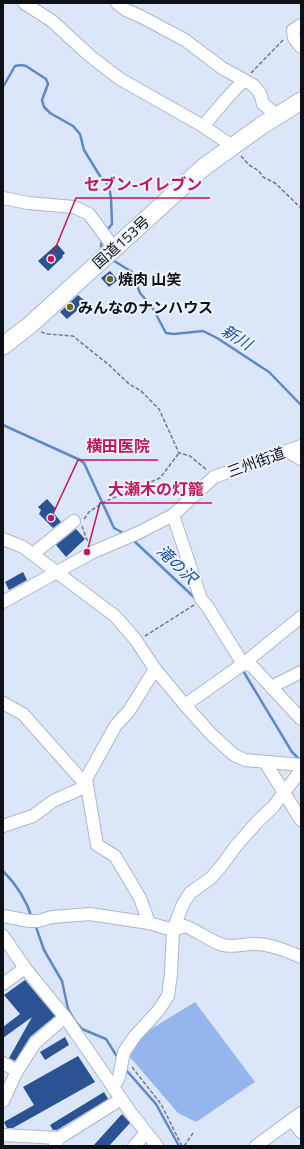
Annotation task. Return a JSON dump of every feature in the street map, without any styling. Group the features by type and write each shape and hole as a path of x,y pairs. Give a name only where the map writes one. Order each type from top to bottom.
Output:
{"highway":[{"name":"国道153号","path":"3,346 30,325 204,167 277,115 301,101"}],"street":[{"path":"24,3 52,21 90,56 120,79 203,126 232,146"},
{"path":"117,3 126,10 185,40 222,68 253,85 260,93 263,104 277,115"},
{"path":"297,28 294,38 301,47"},
{"path":"203,126 244,80"},
{"path":"3,198 28,203 74,207 88,214 109,253"},
{"name":"三州街道","path":"93,552 123,540 173,515 214,477 301,446"},
{"path":"287,451 301,459"},
{"path":"173,515 201,599 207,606 240,666"},
{"path":"32,554 74,521"},
{"path":"3,539 23,547 115,616 136,641 155,669 185,705 212,735 234,755 245,760 301,765"},
{"path":"3,602 93,552"},
{"path":"185,705 240,666 301,617"},
{"path":"240,666 251,665 301,719"},
{"path":"149,923 140,898 115,856 97,845 86,779 116,725 129,711 155,669"},
{"path":"271,687 301,672"},
{"path":"3,703 23,714 87,786"},
{"path":"265,762 301,820"},
{"path":"113,1088 119,1077 124,1052 135,1036 158,1011 168,996 171,974 173,930 178,912 190,893 211,878 236,846 258,821 273,807 301,770"},
{"path":"3,826 33,816 53,801 87,786"},
{"path":"3,916 34,921 52,917 90,914 149,923 173,930 184,926 224,945 236,946 256,944 270,946 301,957"},
{"path":"3,936 25,968 64,1018 121,1099 157,1146"},
{"path":"3,984 25,968"},
{"path":"3,1101 17,1071 35,1043 64,1018"},
{"path":"3,1063 17,1071"},
{"path":"3,1135 57,1142 121,1099"},
{"path":"256,1146 296,1116 301,1132"},
{"path":"134,1146 146,1133"}],"path":[{"path":"244,80 297,28"},
{"path":"232,146 249,165 264,177 275,183 301,208"},
{"path":"30,325 38,331 48,334 73,336 109,365 129,384 141,391 159,409 179,454"},
{"path":"179,454 190,456 214,477"},
{"path":"93,552 83,530 82,522 89,512 104,502 160,478 179,454"},
{"path":"136,641 195,604"},
{"path":"124,1056 161,1104 183,1146 193,1133"}],"shaded area":[{"path":"195,1002 255,1082 196,1122 178,1113 130,1057 138,1037"}],"building":[{"path":"57,244 65,253 62,256 63,257 48,271 38,261"},
{"name":"焼肉 山笑","path":"110,271 118,280 109,287 101,278"},
{"name":"みんなのナンハウス","path":"78,295 85,301 79,307 80,308 67,319 60,312"},
{"path":"47,499 56,509 53,512 61,522 53,528 39,514 41,510 38,507"},
{"path":"76,529 85,539 66,557 56,545"},
{"path":"23,572 27,580 9,590 5,582"},
{"path":"25,980 55,1016 30,1037 15,1061 9,1058 32,1017 3,1038 3,1027 20,1014 4,995"},
{"path":"65,1037 69,1045 45,1060 40,1052"},
{"path":"78,1056 95,1082 13,1128 7,1128 4,1122 34,1105 23,1087"},
{"path":"104,1092 108,1099 57,1130 53,1130 50,1125"},
{"path":"122,1114 130,1123 109,1146 93,1146"}],"waterway":[{"name":"新川","path":"3,87 15,66 26,66 46,79 48,84 42,100 44,107 50,113 73,126 80,134 84,150 100,176 109,186 112,224 108,229"},
{"name":"新川","path":"102,239 101,246 103,250"},
{"name":"新川","path":"111,259 132,272 140,293 152,307 166,333 174,334 203,331 217,338 269,372 301,405"},
{"name":"滝の沢","path":"3,425 84,463 114,528 125,534"},
{"name":"滝の沢","path":"132,539 197,600"},
{"name":"滝の沢","path":"242,669 292,752 301,761"},
{"path":"3,871 20,893 32,918"},
{"path":"35,924 44,950 62,981 68,1009 75,1021 82,1029 106,1039 118,1058"},
{"path":"127,1071 156,1104 179,1146"}],"place":[{"name":"セブン-イレブン","path":"51,259"},
{"name":"焼肉 山笑","path":"110,279"},
{"name":"みんなのナンハウス","path":"70,307"},
{"name":"横田医院","path":"51,518"},
{"name":"大瀬木の灯籠","path":"87,552"}]}
